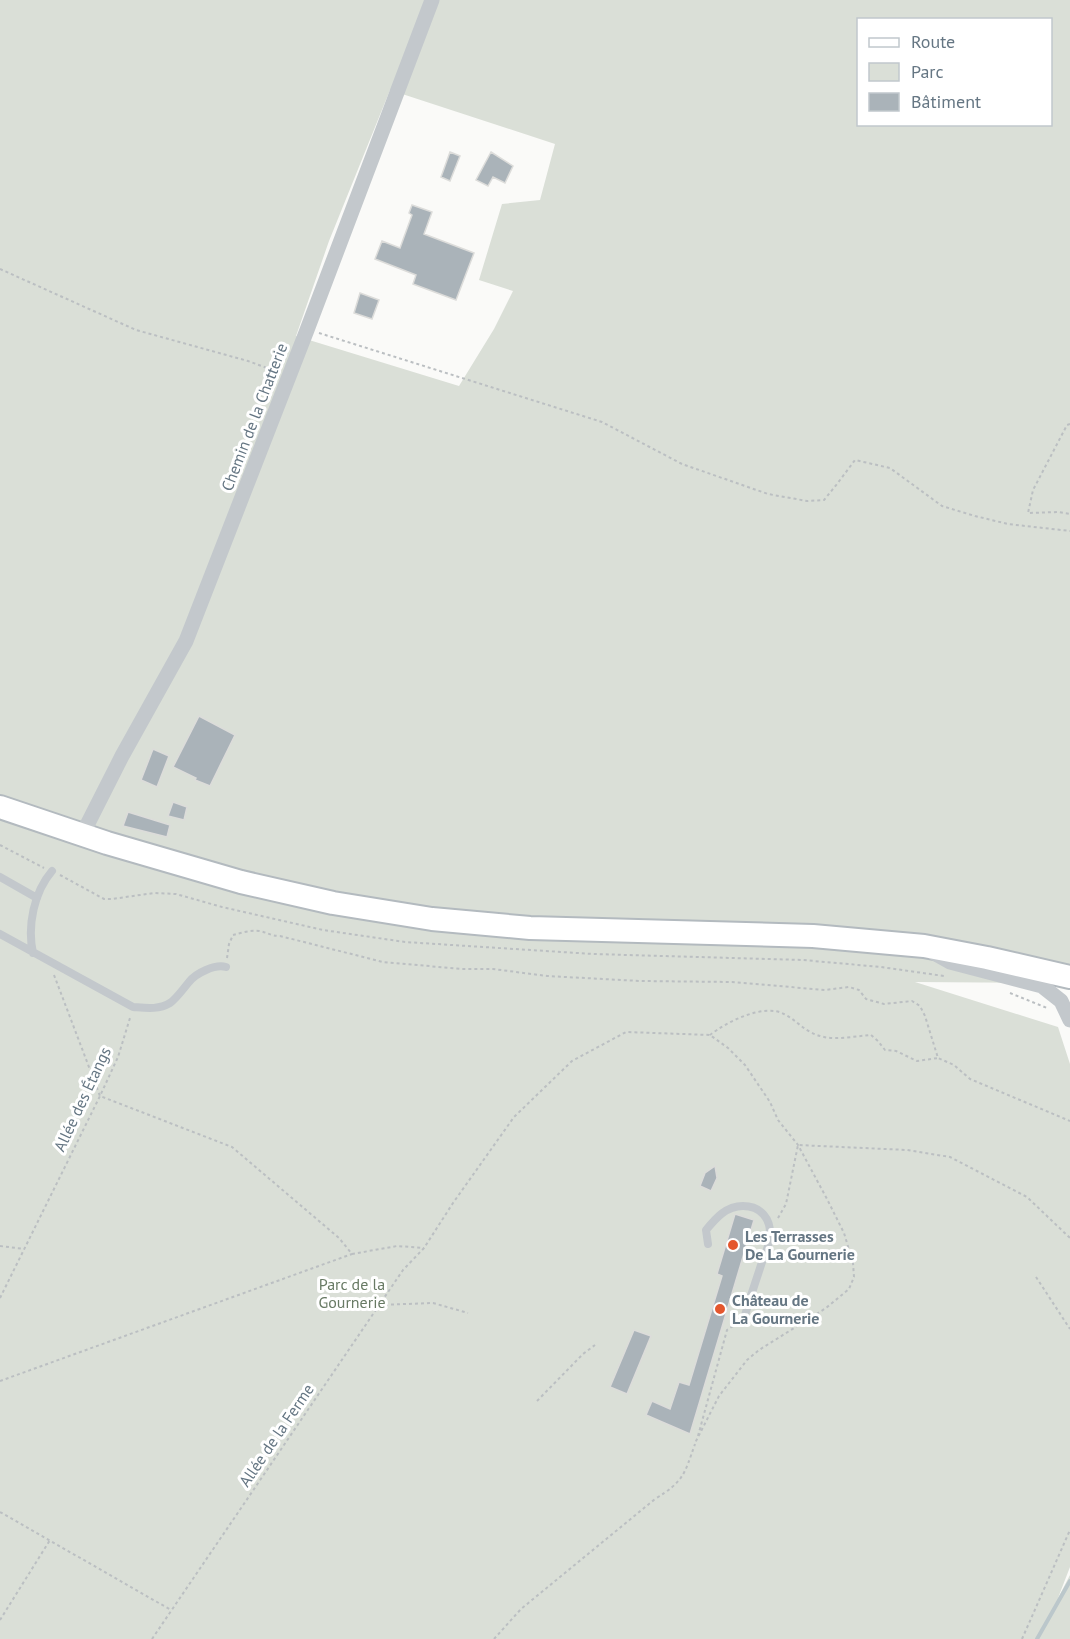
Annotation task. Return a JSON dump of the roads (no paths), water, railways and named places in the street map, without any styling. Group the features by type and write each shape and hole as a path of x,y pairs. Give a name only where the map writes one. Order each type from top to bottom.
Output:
{"main road":[{"path":"0,807 82,835 241,882 333,903 432,919 530,928 813,936 924,946 987,957 1070,977"}],"street":[{"name":"Chemin de la Chatterie","path":"82,835 122,756 186,641 432,0"},
{"path":"924,946 950,963 1042,986 1061,1001 1070,1020"}],"lane":[{"path":"33,952 30,939 37,897 41,886 52,872"},
{"path":"0,877 37,897"},
{"path":"0,934 133,1007 153,1009 170,1003 191,980 212,967 226,967"},
{"path":"708,1244 706,1230 726,1209 742,1205 761,1210 769,1223 770,1239 744,1319"}],"waterway":[{"path":"1037,1639 1070,1581"}],"place":[{"name":"Les Terrasses De La Gournerie","path":"733,1245"},
{"name":"Château de La Gournerie","path":"720,1309"}],"park label":[{"name":"Parc de la Gournerie","path":"352,1293"}]}
